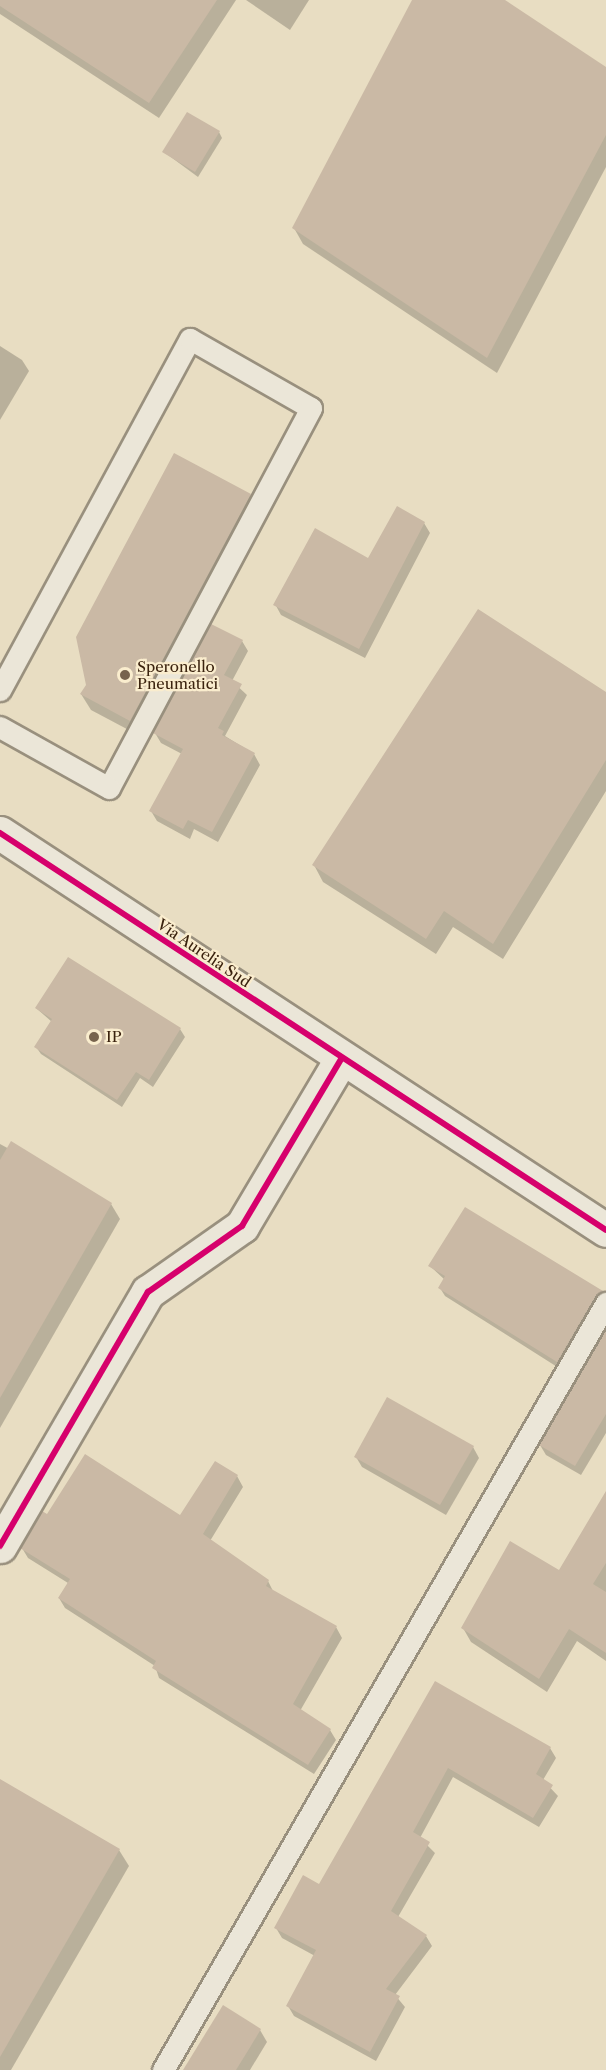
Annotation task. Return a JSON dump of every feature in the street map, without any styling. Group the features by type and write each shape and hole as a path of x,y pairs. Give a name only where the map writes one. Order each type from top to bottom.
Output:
{"main road":[{"name":"Via Aurelia Sud","path":"0,833 341,1059 606,1230"},
{"path":"0,1546 148,1292 242,1226 341,1059"}],"lane":[{"path":"0,690 190,339 311,408 109,788 0,727"},
{"path":"163,2070 606,1303"}],"building":[{"path":"0,0 217,0 149,103 0,6"},
{"path":"412,0 505,0 606,67 606,135 487,358 292,228"},
{"path":"187,112 220,131 195,172 162,152"},
{"path":"174,453 251,494 130,721 80,694 86,685 76,637"},
{"path":"397,506 425,522 359,649 273,605 315,528 368,558"},
{"path":"478,609 606,692 606,760 493,944 444,911 426,939 312,865"},
{"path":"211,624 243,640 224,675 242,684 218,728 224,731 222,735 255,753 212,832 188,820 183,829 149,811 183,749 153,733"},
{"path":"68,957 181,1028 149,1080 136,1072 117,1100 34,1047 52,1019 35,1008"},
{"path":"11,1141 112,1203 0,1398 0,1160"},
{"path":"465,1207 603,1291 595,1297 557,1362 438,1288 445,1276 428,1266"},
{"path":"606,1328 606,1414 575,1466 539,1445"},
{"path":"387,1397 474,1446 440,1505 354,1457"},
{"path":"85,1454 180,1515 215,1461 238,1475 203,1534 269,1580 266,1586 337,1626 293,1704 331,1729 308,1765 152,1668 156,1661 58,1598 70,1579 20,1548 42,1511 47,1514"},
{"path":"606,1491 606,1563 593,1584 606,1592 606,1653 569,1629 539,1679 461,1628 510,1541 559,1570"},
{"path":"435,1681 551,1747 536,1774 553,1785 533,1818 448,1768 413,1832 430,1842 391,1911 427,1935 386,1989 400,1996 370,2052 286,2006 316,1950 274,1928 303,1875 319,1884"},
{"path":"0,1779 120,1849 0,2057"},
{"path":"223,2005 261,2029 249,2049 236,2070 183,2070"}],"cycle path":[{"path":"0,833 606,1230"},
{"path":"0,1546 148,1292 242,1226 341,1059"}],"place":[{"name":"Speronello Pneumatici","path":"125,675"},
{"name":"IP","path":"94,1037"}]}
